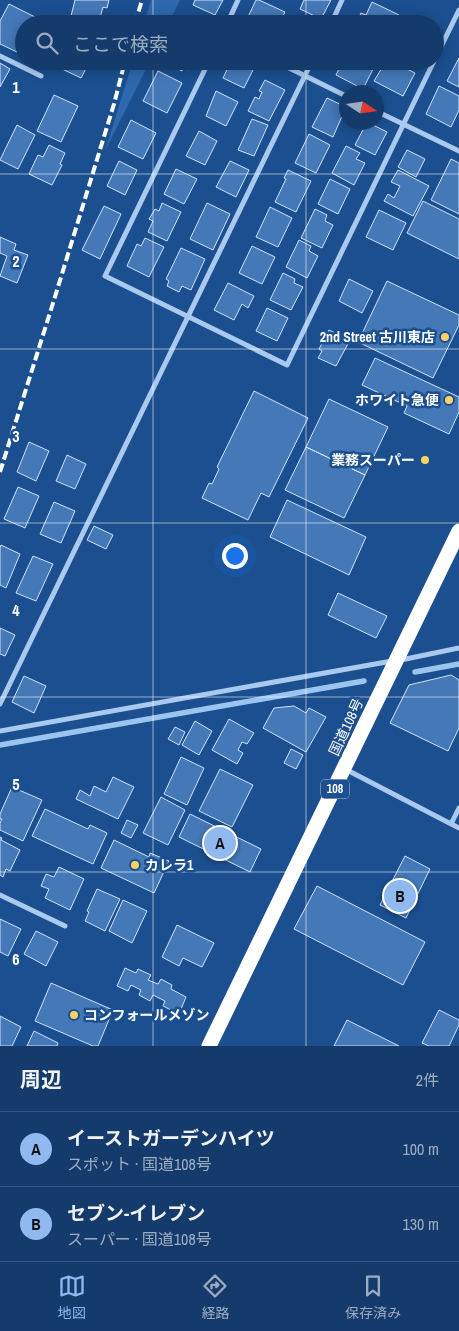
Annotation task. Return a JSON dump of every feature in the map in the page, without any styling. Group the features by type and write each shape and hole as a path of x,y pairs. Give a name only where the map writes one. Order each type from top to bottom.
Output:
{"highway":[{"name":"国道108号","path":"210,1046 459,531"}],"street":[{"path":"231,15 238,0"},
{"path":"335,15 342,0"},
{"path":"444,41 459,10"},
{"path":"0,56 15,63"},
{"path":"29,70 42,76"},
{"path":"205,70 105,276 287,364 430,70"},
{"path":"293,70 339,93"},
{"path":"0,704 308,70"},
{"path":"384,115 459,151"},
{"path":"0,731 459,648"},
{"path":"344,769 459,828"},
{"path":"451,824 459,808"},
{"path":"0,895 65,926"}],"shaded area":[{"path":"151,0 180,0 172,15 147,15"},
{"path":"130,70 146,70 105,151"}],"building":[{"path":"75,0 109,0 107,8 103,7 101,15 71,15"},
{"path":"195,0 223,0 215,15 193,5"},
{"path":"256,0 285,12 284,15 249,15"},
{"path":"304,0 331,0 323,15 313,15 300,9"},
{"path":"372,2 399,15 366,15"},
{"path":"9,4 31,15 15,15 15,51 0,44 0,21"},
{"path":"459,58 459,87 447,81"},
{"path":"0,63 10,69 0,87"},
{"path":"64,70 85,70 81,78"},
{"path":"227,70 253,70 244,88 223,78"},
{"path":"338,70 372,70 365,85 355,85 336,75"},
{"path":"381,70 409,70 415,73 403,96 374,81"},
{"path":"158,71 182,83 167,113 143,101"},
{"path":"265,80 285,90 269,121 248,111 255,97 259,99 262,92 259,91"},
{"path":"439,86 459,96 459,110 451,127 426,114"},
{"path":"216,91 238,102 226,126 206,116"},
{"path":"54,95 78,106 61,142 37,131"},
{"path":"327,98 339,104 339,123 333,137 312,127"},
{"path":"252,119 268,125 254,156 238,150"},
{"path":"131,120 156,133 143,159 118,147"},
{"path":"17,125 35,135 18,169 0,160"},
{"path":"363,130 383,130 387,132 375,155 355,145"},
{"path":"199,131 217,141 205,165 186,156"},
{"path":"309,134 330,145 316,173 295,163"},
{"path":"49,145 65,153 60,164 62,165 52,185 29,174 38,155 43,157"},
{"path":"346,146 360,153 356,159 365,163 354,185 332,173"},
{"path":"407,150 425,159 416,177 398,167"},
{"path":"451,159 459,163 459,214 431,200"},
{"path":"119,161 137,170 125,195 107,186"},
{"path":"230,161 249,170 236,197 216,187"},
{"path":"176,169 197,179 184,204 164,194"},
{"path":"288,170 311,181 296,212 275,202 286,179 284,178"},
{"path":"398,170 429,186 413,216 384,201 388,194 394,198 400,186 391,182"},
{"path":"330,179 350,189 338,214 318,204"},
{"path":"423,201 459,219 459,259 407,233"},
{"path":"162,203 181,212 167,241 148,232 153,221 149,219 155,209 159,211"},
{"path":"207,203 230,214 213,250 190,239"},
{"path":"104,206 121,214 100,259 82,250"},
{"path":"270,207 292,218 278,247 256,237"},
{"path":"315,209 327,215 325,221 333,225 322,248 301,238"},
{"path":"379,210 406,223 393,250 366,237"},
{"path":"0,237 16,244 14,250 28,255 17,283 0,276 7,256 0,253"},
{"path":"145,238 164,247 149,277 127,266 137,244 141,246"},
{"path":"299,240 311,246 309,251 318,256 307,278 286,267"},
{"path":"252,246 275,257 262,284 239,273"},
{"path":"181,248 205,259 191,290 182,286 179,292 167,286 169,281 166,279"},
{"path":"283,273 295,279 294,283 303,287 291,310 270,300"},
{"path":"349,279 373,291 362,313 339,301"},
{"path":"387,281 459,315 459,325 433,378 358,342"},
{"path":"228,283 254,296 248,308 242,304 234,320 214,310"},
{"path":"267,308 288,318 277,341 256,331"},
{"path":"329,330 350,340 336,366 318,358 322,351 319,349"},
{"path":"375,358 459,397 459,412 449,434 404,413 407,406 362,385"},
{"path":"254,391 308,418 269,497 261,493 248,520 202,498 209,483 212,484 219,469 217,467"},
{"path":"329,399 388,427 365,475 306,447"},
{"path":"29,442 49,451 36,481 17,472"},
{"path":"306,447 365,475 344,518 285,490"},
{"path":"67,455 86,464 75,489 56,481"},
{"path":"18,487 39,496 25,528 4,519"},
{"path":"287,500 366,537 349,575 270,537"},
{"path":"54,502 75,511 61,543 40,534"},
{"path":"94,526 113,535 106,549 87,540"},
{"path":"1,545 20,554 6,588 0,585"},
{"path":"33,556 53,564 36,601 16,593"},
{"path":"338,593 387,616 376,638 328,615"},
{"path":"0,628 15,635 5,656 0,654"},
{"path":"451,675 459,680 459,728 448,751 390,723 409,685"},
{"path":"24,676 46,686 34,713 12,702"},
{"path":"294,706 306,713 309,708 326,717 306,752 263,728 274,708"},
{"path":"229,719 254,733 247,744 242,742 238,750 243,753 237,764 212,750"},
{"path":"195,721 212,731 199,755 182,745"},
{"path":"175,727 185,732 179,745 168,739"},
{"path":"291,749 303,755 296,769 284,763"},
{"path":"181,757 204,768 187,805 164,794"},
{"path":"220,769 253,785 232,827 199,811"},
{"path":"113,777 134,787 118,819 76,799 80,790 90,796 94,786 106,792"},
{"path":"12,787 42,800 23,841 0,830 2,819 0,819 0,814"},
{"path":"161,797 185,810 168,845 143,833"},
{"path":"45,809 88,829 90,825 107,833 93,864 32,836"},
{"path":"190,814 261,849 250,872 179,837"},
{"path":"127,820 138,825 131,838 121,833"},
{"path":"0,837 2,838 1,840 20,850 10,871 6,869 3,877 0,875"},
{"name":"カレラ1","path":"114,840 149,857 150,853 169,861 154,893 101,868"},
{"path":"405,856 430,869 406,918 380,905"},
{"path":"59,867 84,879 70,910 45,898 49,889 41,886 46,874 54,877"},
{"path":"317,886 425,942 403,985 294,929"},
{"path":"97,889 120,899 105,931 85,921 89,912 87,911"},
{"path":"123,900 147,911 132,943 109,931"},
{"path":"0,919 21,929 8,956 0,952"},
{"path":"177,925 214,943 202,967 183,958 179,966 162,957"},
{"path":"36,931 58,942 46,966 24,954"},
{"path":"125,968 136,973 138,969 151,975 148,980 158,984 161,979 172,985 171,989 186,997 179,1014 163,1006 165,1001 153,995 150,1001 139,995 141,990 131,985 128,991 117,986"},
{"name":"コンフォールメゾン","path":"51,983 113,1010 98,1046 93,1046 35,1021"},
{"path":"439,1010 459,1020 459,1025 449,1046 429,1046 422,1043"},
{"path":"0,1016 21,1027 12,1046 0,1046"},
{"path":"347,1020 399,1046 334,1046"},
{"path":"34,1031 58,1043 57,1046 27,1046"}],"waterway":[{"path":"415,672 459,664"},
{"path":"0,745 364,681"}],"railway":[{"path":"138,15 142,0"},
{"path":"0,472 114,104 123,70"}],"place":[{"name":"2nd Street 古川東店","path":"445,337"},
{"name":"ホワイト急便","path":"449,400"},
{"name":"業務スーパー","path":"425,460"},
{"name":"イーストガーデンハイツ","path":"220,843"},
{"name":"カレラ1","path":"135,865"},
{"name":"セブン-イレブン","path":"400,896"},
{"name":"コンフォールメゾン","path":"74,1015"}]}
